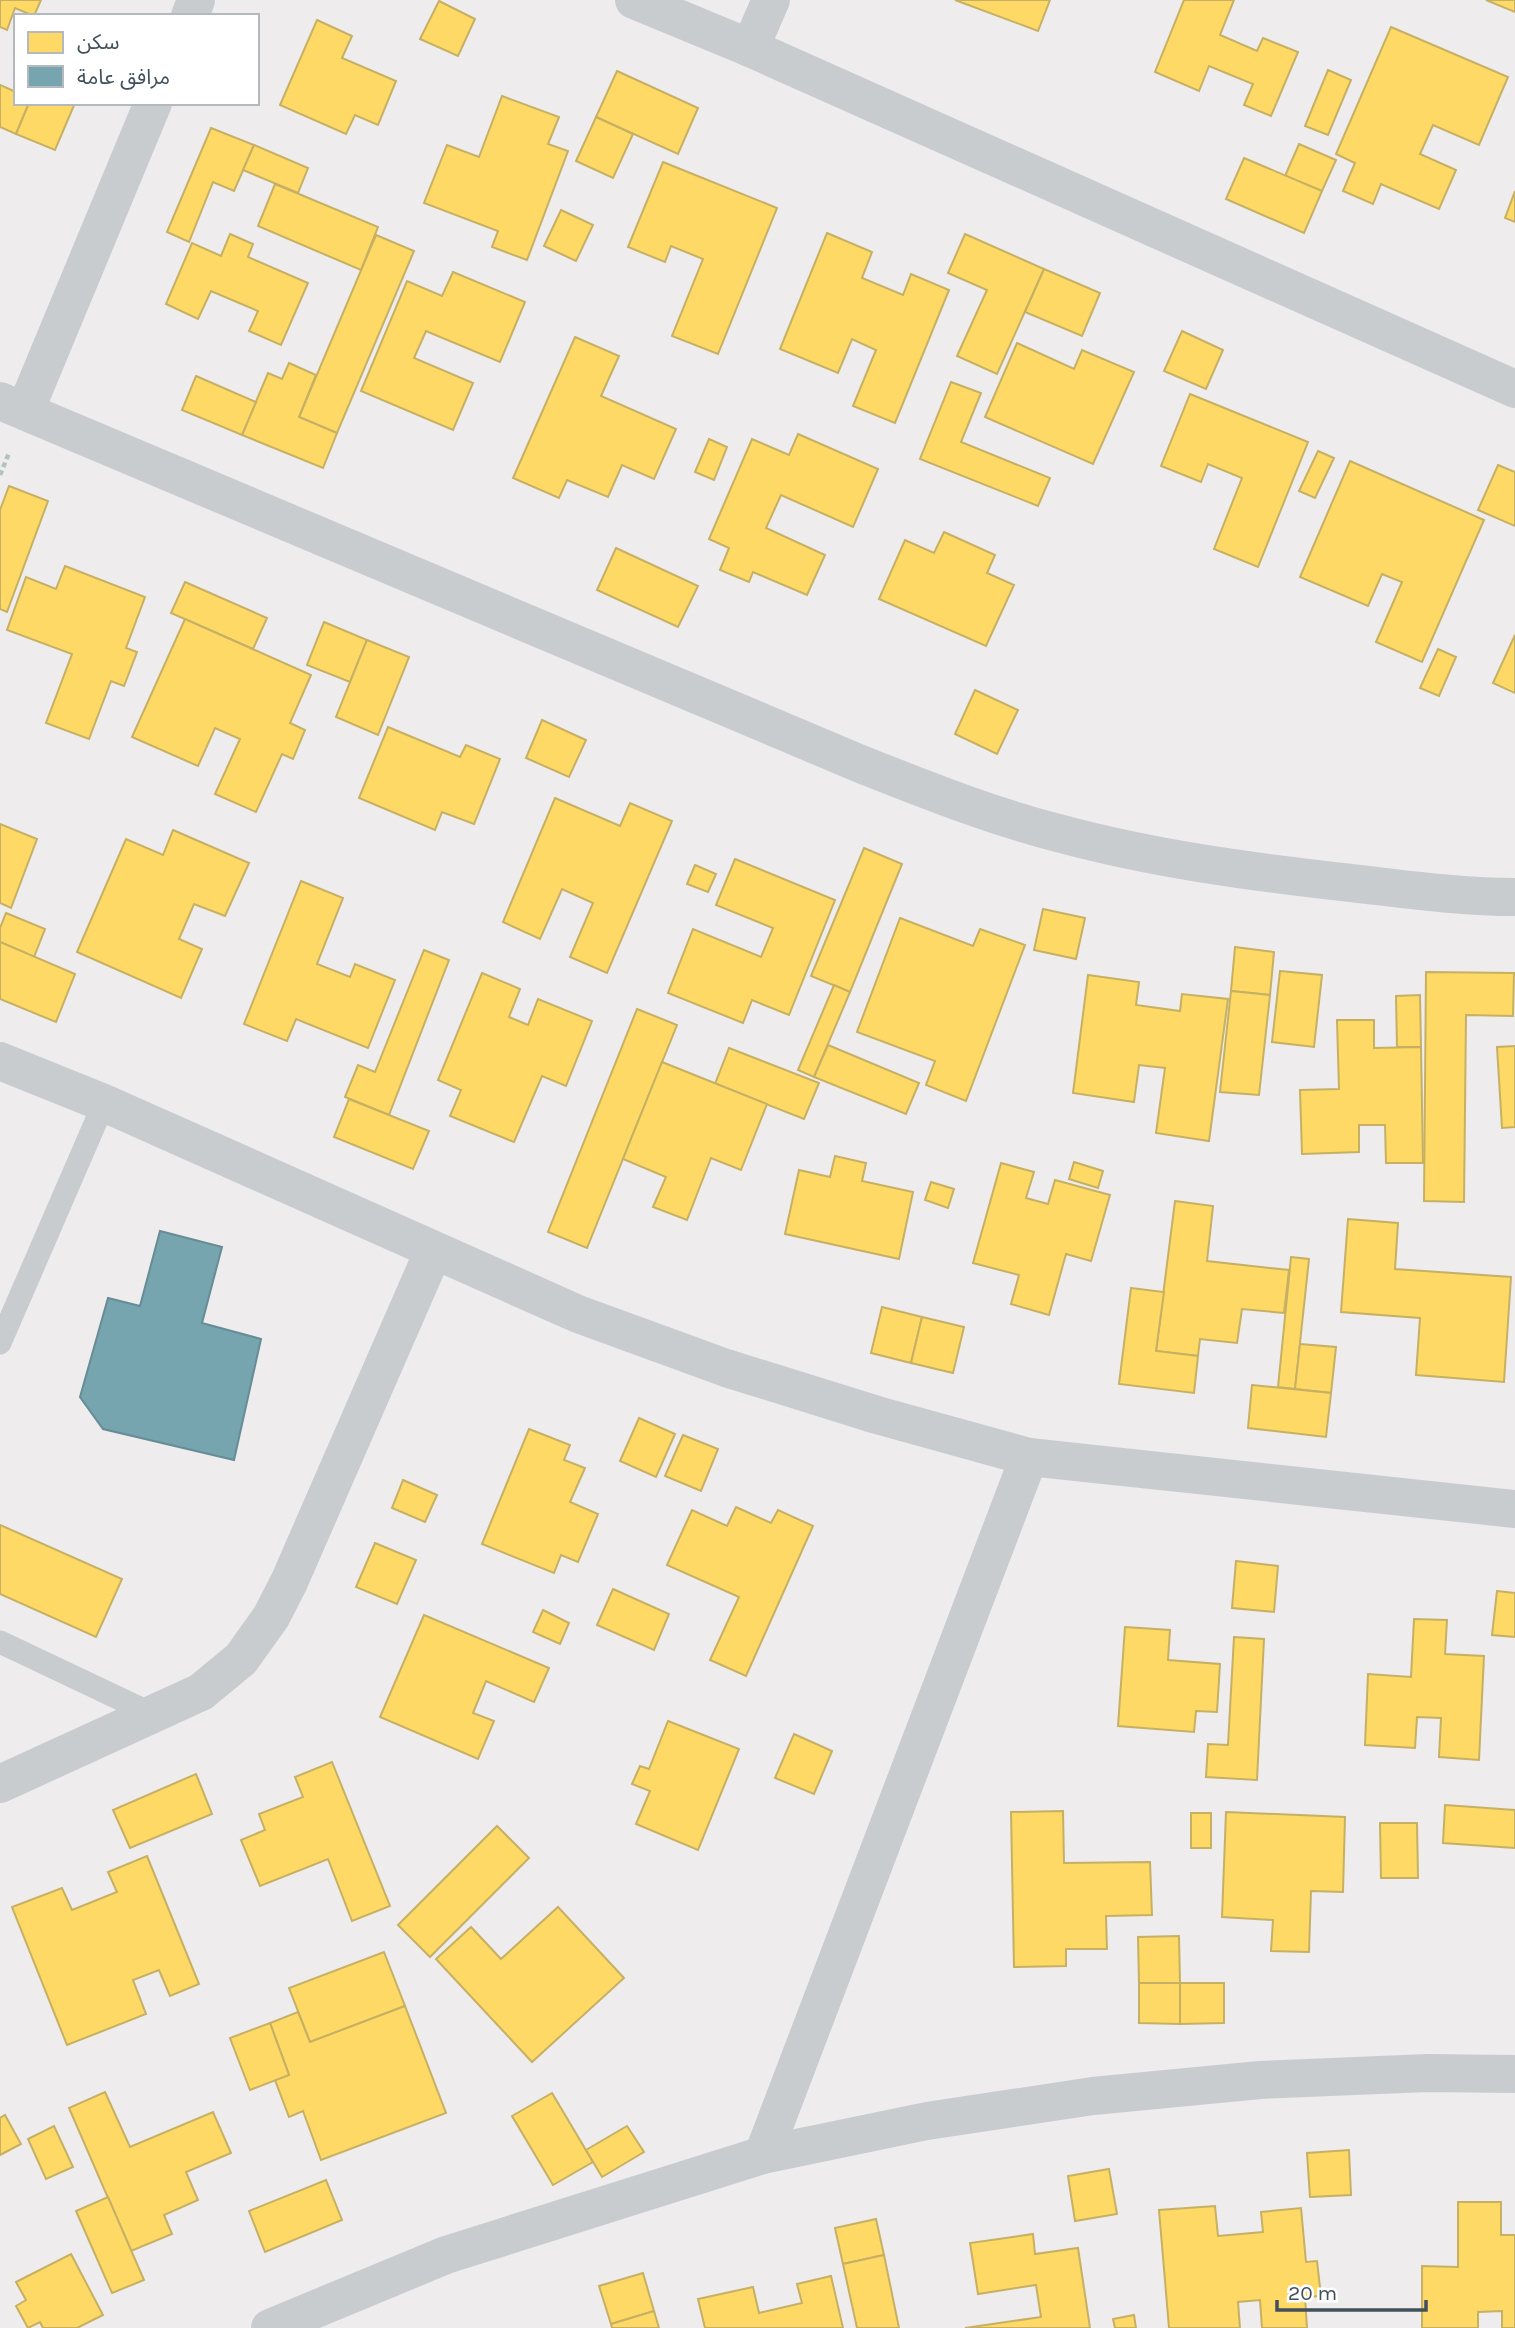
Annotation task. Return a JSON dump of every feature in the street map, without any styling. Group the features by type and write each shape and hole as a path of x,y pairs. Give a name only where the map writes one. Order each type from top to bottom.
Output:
{"street":[{"path":"634,0 750,47 1515,389"},
{"path":"750,47 771,0"},
{"path":"152,105 13,406 863,765 971,806 1058,833 1158,856 1260,873 1447,894 1515,897"},
{"path":"0,1062 104,1103 433,1252 578,1314 726,1368 877,1415 1028,1457 1515,1509"},
{"path":"0,1784 201,1692 241,1659 271,1617 295,1569 433,1252"},
{"path":"763,2155 1028,1457"},
{"path":"270,2328 446,2255 763,2155 927,2121 1093,2096 1260,2080 1428,2073 1515,2074"}],"lane":[{"path":"0,1343 104,1103"},
{"path":"0,1642 155,1715"}],"building: سكن":[{"path":"0,0 41,0 35,14 15,8 7,30 0,27"},
{"path":"955,0 1050,0 1038,31"},
{"path":"1184,0 1234,0 1220,35 1257,51 1263,38 1298,52 1271,116 1244,105 1253,84 1209,66 1199,91 1155,72"},
{"path":"1486,0 1515,0 1515,12"},
{"path":"439,1 475,19 458,56 420,39"},
{"path":"317,20 352,36 342,58 396,81 378,125 355,115 346,134 280,105"},
{"path":"1391,27 1508,77 1479,145 1433,125 1420,154 1456,170 1439,209 1381,184 1373,204 1343,191 1355,163 1336,154"},
{"path":"1328,70 1351,80 1328,135 1305,126"},
{"path":"617,71 698,108 678,154 596,117"},
{"path":"0,85 14,91 14,105 28,105 16,134 0,127"},
{"path":"502,96 559,117 548,144 568,151 527,260 492,247 498,231 424,203 447,145 479,157"},
{"path":"28,105 74,105 55,150 16,134"},
{"path":"596,117 633,134 613,178 576,161"},
{"path":"211,128 254,145 234,191 213,182 189,242 167,232"},
{"path":"1299,144 1336,160 1322,191 1285,176"},
{"path":"254,145 308,168 298,193 243,170"},
{"path":"1244,158 1322,191 1304,233 1226,199"},
{"path":"663,162 777,208 718,354 672,336 703,259 671,246 665,262 628,247"},
{"path":"275,184 378,227 361,270 258,226"},
{"path":"1515,191 1515,222 1505,218"},
{"path":"561,210 593,225 576,261 544,246"},
{"path":"827,233 872,252 862,278 903,295 911,274 949,290 895,423 853,406 876,350 852,339 838,373 780,349"},
{"path":"230,234 253,244 248,257 308,283 281,345 249,331 258,311 211,291 198,319 166,304 192,243 221,256"},
{"path":"965,234 1044,269 997,374 957,356 987,290 948,273"},
{"path":"376,235 414,251 337,433 299,417"},
{"path":"1044,269 1100,293 1082,336 1025,312"},
{"path":"453,272 525,302 500,362 426,331 414,358 473,383 453,430 361,391 407,281 442,296"},
{"path":"1182,331 1223,350 1206,389 1164,371"},
{"path":"575,337 619,356 601,396 676,429 654,479 622,465 608,497 567,480 559,498 513,478"},
{"path":"1017,343 1074,369 1082,350 1134,372 1093,464 985,417"},
{"path":"289,363 316,375 299,417 337,433 323,468 242,435 268,373 282,379"},
{"path":"196,376 256,402 242,435 182,410"},
{"path":"951,382 981,393 961,442 1050,478 1038,506 920,459"},
{"path":"1190,394 1308,442 1258,567 1214,549 1242,478 1208,464 1201,482 1161,466"},
{"path":"798,434 878,469 853,527 781,495 766,528 825,555 807,595 753,572 749,582 720,570 729,548 709,539 752,439 789,455"},
{"path":"709,439 727,447 714,480 695,472"},
{"path":"1318,451 1334,458 1315,498 1299,491"},
{"path":"1350,461 1484,520 1422,662 1376,642 1402,582 1382,574 1368,606 1300,577"},
{"path":"1498,465 1515,472 1515,526 1478,510"},
{"path":"9,486 48,501 7,612 0,609 0,510"},
{"path":"944,532 995,555 987,573 1014,585 986,646 879,599 905,540 934,553"},
{"path":"616,548 698,586 678,627 597,590"},
{"path":"65,566 145,597 126,648 137,652 124,686 111,681 89,739 46,723 72,654 7,630 26,577 56,589"},
{"path":"185,582 267,618 253,649 171,613"},
{"path":"185,619 311,675 290,723 305,730 293,759 282,754 256,812 215,794 240,739 215,728 198,766 132,737"},
{"path":"324,622 367,640 350,682 307,665"},
{"path":"1515,635 1515,693 1493,683"},
{"path":"367,640 409,657 378,735 336,717"},
{"path":"1438,649 1456,657 1439,696 1420,688"},
{"path":"975,690 1018,710 997,754 955,734"},
{"path":"542,720 586,740 569,777 526,758"},
{"path":"388,727 460,757 466,745 500,759 474,824 442,812 435,830 359,798"},
{"path":"555,798 620,826 630,803 672,821 607,973 570,957 593,903 562,889 540,939 503,922"},
{"path":"0,824 37,839 11,908 0,903"},
{"path":"173,830 249,863 225,916 194,904 179,939 202,949 181,998 77,952 126,839 163,855"},
{"path":"864,848 902,864 850,992 811,976"},
{"path":"735,859 835,900 789,1015 752,1000 743,1023 668,993 693,929 761,957 773,928 716,905"},
{"path":"695,865 716,874 708,892 687,884"},
{"path":"301,881 343,898 317,964 350,977 355,964 395,980 368,1048 296,1019 287,1041 244,1024"},
{"path":"1043,909 1085,918 1076,959 1034,950"},
{"path":"6,913 45,929 34,957 0,942 0,928"},
{"path":"900,918 973,946 980,929 1025,945 966,1101 926,1085 935,1061 857,1032"},
{"path":"0,942 75,974 56,1022 0,999"},
{"path":"1235,947 1274,952 1270,995 1231,991"},
{"path":"424,950 449,960 389,1115 345,1097 358,1065 375,1072"},
{"path":"1280,971 1322,975 1314,1047 1272,1042"},
{"path":"1426,972 1514,973 1513,1016 1466,1015 1464,1202 1424,1201"},
{"path":"482,973 520,989 509,1017 528,1025 538,999 592,1021 566,1086 542,1076 514,1142 450,1116 461,1090 438,1080"},
{"path":"1088,975 1139,982 1136,1005 1180,1011 1182,994 1228,999 1209,1141 1156,1133 1165,1068 1139,1065 1134,1102 1073,1093"},
{"path":"834,985 850,992 814,1077 798,1070"},
{"path":"1231,991 1270,995 1259,1095 1220,1092"},
{"path":"1420,995 1421,1047 1397,1047 1396,996"},
{"path":"637,1009 677,1025 587,1248 548,1232"},
{"path":"1337,1020 1374,1020 1374,1048 1421,1047 1423,1163 1386,1163 1385,1125 1359,1125 1359,1152 1302,1154 1300,1090 1339,1089"},
{"path":"828,1045 919,1083 906,1114 814,1077"},
{"path":"1515,1046 1515,1127 1502,1128 1497,1047"},
{"path":"729,1048 819,1083 804,1119 715,1084"},
{"path":"662,1062 767,1104 741,1170 711,1158 687,1220 653,1207 666,1177 623,1159"},
{"path":"349,1099 429,1131 413,1169 334,1137"},
{"path":"835,1156 866,1163 862,1181 913,1192 899,1259 785,1234 799,1170 830,1177"},
{"path":"1074,1162 1103,1171 1098,1188 1069,1179"},
{"path":"1001,1163 1034,1172 1026,1198 1048,1204 1055,1180 1110,1195 1091,1261 1066,1254 1049,1315 1011,1304 1019,1275 973,1263"},
{"path":"931,1182 954,1189 948,1208 925,1200"},
{"path":"1175,1201 1213,1206 1207,1261 1289,1270 1284,1313 1242,1309 1237,1343 1200,1339 1198,1356 1156,1351"},
{"path":"1348,1219 1398,1223 1395,1269 1511,1277 1504,1382 1416,1375 1420,1318 1341,1312"},
{"path":"1291,1257 1309,1259 1295,1389 1278,1387"},
{"path":"1131,1288 1164,1292 1156,1351 1198,1356 1194,1393 1119,1384"},
{"path":"882,1307 922,1317 911,1363 871,1353"},
{"path":"922,1317 964,1327 953,1373 911,1363"},
{"path":"1300,1344 1336,1347 1331,1393 1295,1389"},
{"path":"1252,1385 1331,1393 1326,1437 1248,1428"},
{"path":"639,1418 675,1434 656,1477 620,1461"},
{"path":"529,1429 570,1445 564,1460 585,1468 570,1502 598,1514 578,1562 561,1555 554,1573 482,1544"},
{"path":"683,1435 718,1449 701,1491 665,1476"},
{"path":"403,1480 437,1495 425,1522 392,1508"},
{"path":"736,1507 771,1523 778,1510 813,1526 746,1676 710,1660 739,1597 667,1565 692,1510 727,1526"},
{"path":"0,1525 122,1579 96,1637 0,1594"},
{"path":"375,1543 416,1560 397,1604 356,1587"},
{"path":"1236,1561 1278,1566 1274,1612 1232,1608"},
{"path":"613,1589 669,1614 654,1650 597,1625"},
{"path":"1497,1591 1515,1593 1515,1637 1492,1635"},
{"path":"543,1610 569,1623 560,1644 533,1632"},
{"path":"424,1615 549,1668 534,1702 486,1681 473,1713 494,1721 478,1759 380,1717"},
{"path":"1414,1619 1447,1620 1445,1654 1484,1656 1479,1760 1439,1757 1441,1718 1417,1717 1415,1748 1365,1745 1368,1674 1411,1677"},
{"path":"1125,1627 1170,1630 1168,1660 1220,1664 1217,1712 1196,1711 1194,1732 1118,1726"},
{"path":"1234,1637 1264,1639 1257,1780 1206,1777 1208,1744 1228,1745"},
{"path":"668,1721 739,1749 698,1850 636,1824 650,1791 632,1784 640,1766 649,1769"},
{"path":"794,1734 832,1751 814,1794 775,1778"},
{"path":"332,1762 390,1906 352,1921 328,1859 260,1886 241,1840 265,1830 259,1814 303,1797 295,1777"},
{"path":"196,1774 212,1814 130,1848 113,1810"},
{"path":"1445,1805 1515,1810 1515,1848 1443,1843"},
{"path":"1063,1811 1064,1863 1150,1862 1152,1915 1106,1916 1107,1949 1066,1949 1066,1966 1014,1967 1011,1812"},
{"path":"1226,1812 1345,1817 1343,1892 1311,1891 1309,1952 1271,1951 1273,1920 1222,1917"},
{"path":"1191,1813 1211,1813 1211,1848 1191,1848"},
{"path":"1380,1823 1417,1823 1418,1878 1381,1878"},
{"path":"497,1826 529,1858 430,1957 398,1925"},
{"path":"147,1856 199,1984 170,1996 159,1970 133,1980 146,2014 67,2045 12,1907 62,1888 72,1910 117,1892 108,1872"},
{"path":"558,1907 624,1978 532,2062 436,1959 471,1927 501,1959"},
{"path":"1179,1936 1180,1983 1139,1983 1138,1937"},
{"path":"384,1952 405,2006 310,2042 289,1988"},
{"path":"1139,1983 1180,1983 1180,2024 1139,2023"},
{"path":"1180,1983 1224,1983 1224,2023 1180,2024"},
{"path":"405,2006 446,2113 321,2160 303,2111 289,2117 275,2080 289,2075 270,2023 298,2012 310,2042"},
{"path":"270,2023 289,2075 250,2090 230,2038"},
{"path":"105,2092 130,2147 213,2112 231,2153 186,2172 198,2200 164,2215 172,2234 131,2251 69,2108"},
{"path":"552,2093 593,2162 553,2185 512,2116"},
{"path":"5,2115 21,2144 0,2155 0,2118"},
{"path":"54,2126 73,2167 46,2179 28,2139"},
{"path":"627,2126 644,2152 602,2177 586,2150"},
{"path":"1349,2150 1351,2195 1310,2197 1307,2153"},
{"path":"1109,2169 1117,2214 1075,2221 1068,2176"},
{"path":"326,2180 342,2220 265,2252 249,2211"},
{"path":"108,2197 144,2280 112,2293 76,2211"},
{"path":"1458,2202 1501,2202 1501,2235 1515,2235 1515,2328 1502,2328 1502,2311 1478,2312 1478,2328 1422,2328 1422,2266 1458,2267"},
{"path":"1215,2206 1218,2236 1263,2232 1261,2212 1301,2208 1306,2262 1317,2261 1321,2296 1305,2297 1307,2328 1262,2328 1260,2300 1238,2302 1240,2328 1169,2328 1159,2210"},
{"path":"876,2219 884,2255 843,2264 835,2228"},
{"path":"1033,2234 1035,2254 1078,2248 1090,2328 965,2328 1041,2317 1036,2285 978,2294 970,2243"},
{"path":"71,2254 103,2315 77,2328 43,2328 40,2322 28,2328 16,2306 26,2300 16,2282"},
{"path":"884,2255 899,2328 857,2328 843,2264"},
{"path":"643,2273 654,2311 611,2324 599,2286"},
{"path":"831,2276 843,2328 705,2328 698,2299 753,2287 759,2313 802,2303 797,2284"},
{"path":"654,2311 659,2328 612,2328 611,2324"},
{"path":"1134,2315 1136,2328 1115,2328 1113,2319"}],"building: مرافق عامة":[{"path":"160,1231 222,1247 202,1323 261,1339 234,1460 103,1429 80,1397 108,1298 140,1306"}]}
